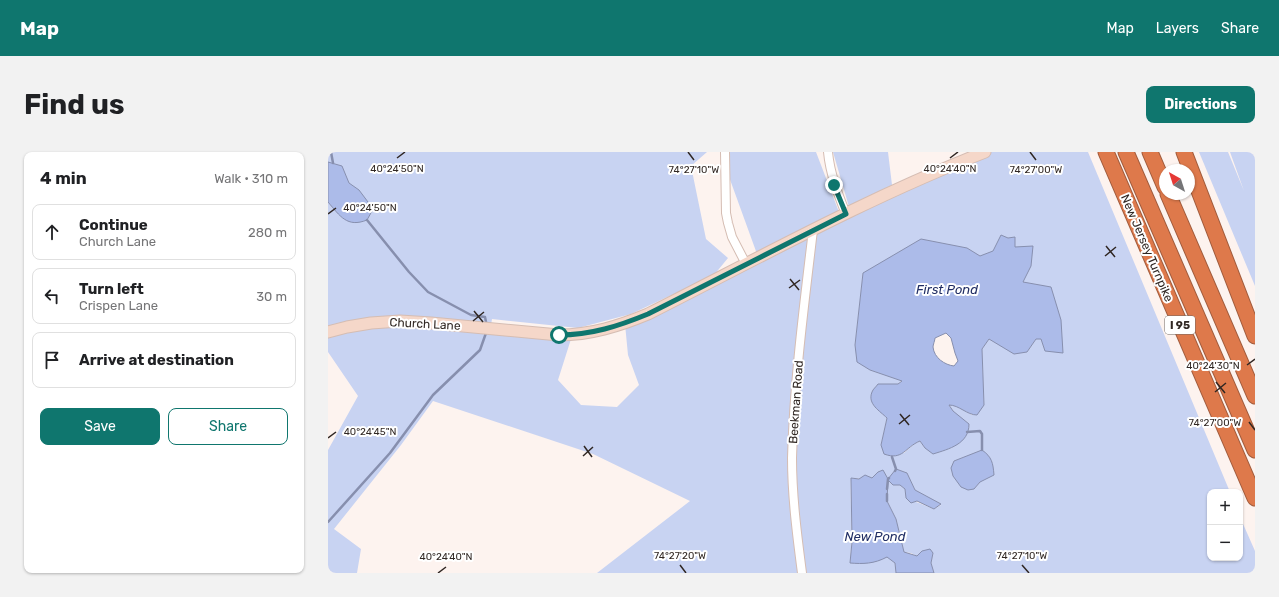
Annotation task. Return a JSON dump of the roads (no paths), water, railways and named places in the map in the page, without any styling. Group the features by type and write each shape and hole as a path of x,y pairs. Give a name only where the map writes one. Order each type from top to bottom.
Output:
{"highway":[{"name":"New Jersey Turnpike","path":"1106,152 1255,498"},
{"name":"New Jersey Turnpike","path":"1126,152 1255,450"},
{"path":"1150,152 1159,173"},
{"path":"1184,152 1255,336"},
{"path":"1171,200 1255,396"}],"street":[{"path":"725,152 726,213 732,237 746,264"},
{"path":"828,152 834,185 846,214"},
{"name":"Church Lane","path":"328,332 371,323 400,321 559,335 574,335 595,332 625,324 648,314 846,214 914,182 986,152"},
{"name":"Beekman Road","path":"802,573 795,518 792,459 796,391 813,230"}],"water":[{"path":"328,162 342,166 349,183 359,190 368,202 372,211 367,220 354,223 349,222 340,216 328,202"},
{"name":"First Pond","path":"1001,235 1008,238 1015,237 1015,247 1033,246 1031,266 1023,282 1051,287 1061,320 1063,353 1045,351 1041,339 1036,339 1027,352 1014,354 989,339 982,349 984,405 977,415 973,415 953,405 949,405 953,411 969,424 966,436 962,441 951,448 933,454 925,448 920,441 900,455 890,456 884,454 881,445 887,418 873,404 871,400 872,391 878,384 898,384 902,381 870,370 857,362 855,345 863,273 921,239 967,248 980,256 993,251","holes":["946,333 951,338 958,361 954,366 940,360 935,354 933,347 935,338"]},
{"path":"982,450 988,455 991,461 994,475 980,482 974,489 968,490 961,487 953,476 951,468 954,461"},
{"name":"New Pond","path":"896,469 907,473 915,490 941,504 934,509 917,501 911,503 906,498 905,489 900,485 893,485 888,480 887,501 896,519 904,552 917,556 922,551 930,549 933,553 931,563 934,573 896,573 895,563 887,557 868,563 850,563 852,542 851,478 859,479 865,475 872,478 878,472 883,470 888,479"}],"waterway":[{"path":"331,152 333,163"},
{"path":"367,220 409,272 428,292 471,315 485,317 486,322"},
{"path":"328,522 390,453 433,395 480,350 486,333"},
{"path":"967,432 980,431 982,434 982,450"},
{"path":"892,457 896,469 895,471"},
{"path":"887,489 889,478"},
{"path":"887,494 887,501"}]}
